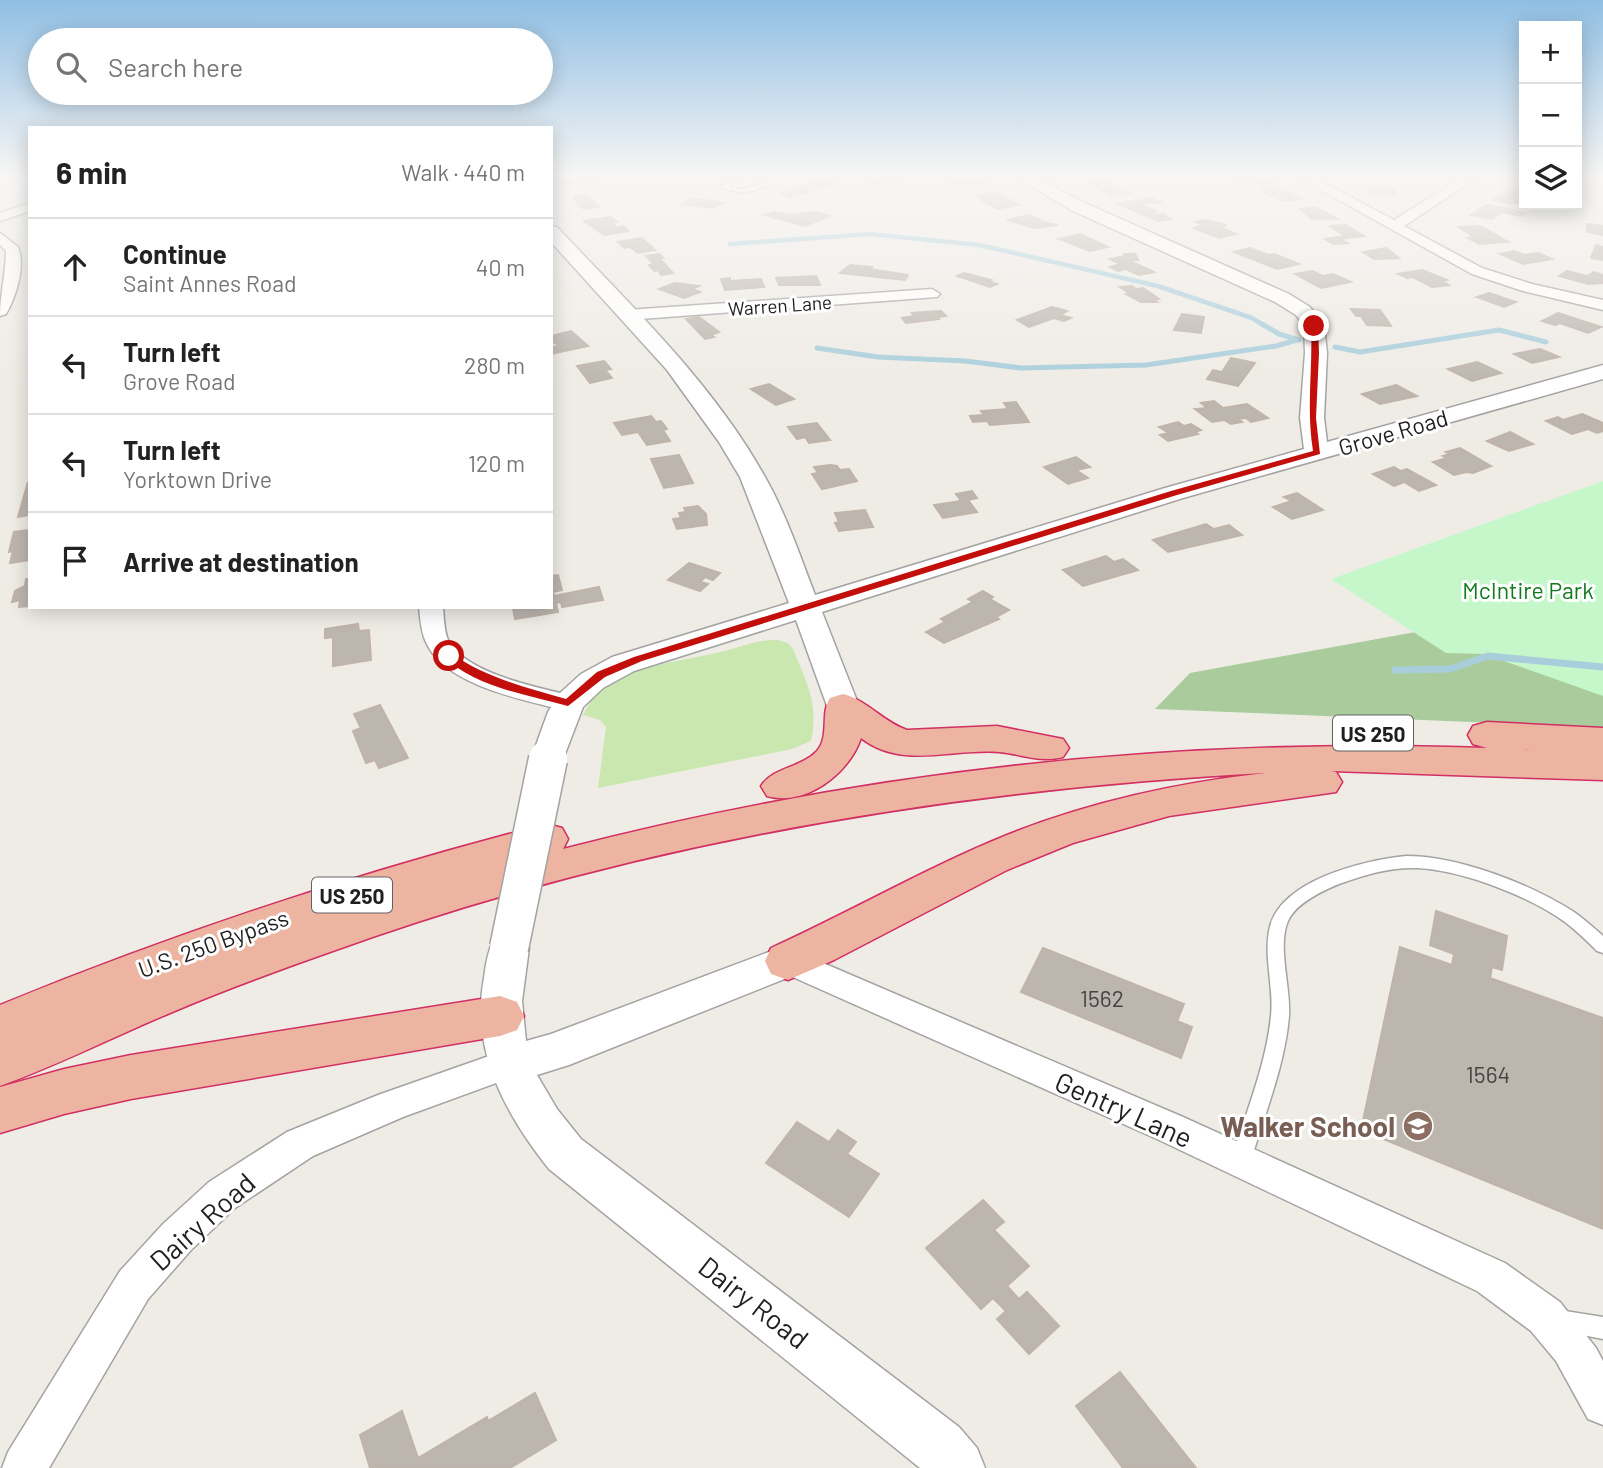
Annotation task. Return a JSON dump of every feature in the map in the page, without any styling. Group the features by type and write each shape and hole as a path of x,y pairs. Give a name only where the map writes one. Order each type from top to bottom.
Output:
{"highway":[{"path":"843,706 882,735 902,742 916,744 997,739 1049,748"},
{"path":"781,786 808,776 839,749 845,732 843,706"},
{"name":"US 250","path":"711,813 781,786 918,764 1049,748 1215,737 1336,733 1429,733 1603,741"},
{"name":"US 250","path":"711,813 852,800 967,783 1147,766 1307,758 1385,758 1603,767"},
{"path":"788,961 1023,846 1101,818 1153,805 1244,789 1373,778 1603,777"},
{"name":"U.S. 250 Bypass","path":"0,1027 184,952 380,886 485,855 711,813"},
{"name":"U.S. 250 Bypass","path":"0,1064 183,987 323,935 711,813"},
{"path":"0,1110 85,1088 190,1067 373,1040 500,1016"}],"street":[{"path":"1,309 11,287 14,266 11,248"},
{"path":"566,248 699,394 753,477 772,519 843,706"},
{"path":"1170,248 1271,293 1303,311 1314,326 1316,353 1312,418 1317,453"},
{"path":"1431,248 1477,271 1528,288 1603,304"},
{"name":"Warren Lane","path":"627,315 932,294"},
{"path":"1,309 20,305"},
{"name":"Grove Road","path":"509,948 559,717 568,703 601,675 623,664 1174,493 1603,372"},
{"path":"431,609 438,643 449,656 468,670 493,681 568,703"},
{"name":"Dairy Road","path":"509,948 500,1016 509,1064 521,1093 547,1133 565,1154 939,1447 957,1468"},
{"path":"509,1064 554,1052 788,961"},
{"name":"Gentry Lane","path":"788,961 1241,1160 1491,1277 1520,1293 1551,1320 1577,1353 1603,1404"},
{"name":"Dairy Road","path":"24,1468 134,1285 177,1237 222,1195 300,1144 391,1106 509,1064"}],"lane":[{"path":"1241,1160 1277,1035 1280,1013 1278,924 1290,909 1313,889 1386,864 1435,864 1504,887 1552,907 1603,946"},
{"path":"1551,1320 1603,1328"}],"green space":[{"name":"McIntire Park","path":"1603,481 1603,696 1484,654 1446,653 1331,579"},
{"path":"1603,548 1603,731 1566,726 1155,709 1190,673 1421,631"},
{"path":"778,640 788,643 793,649 807,683 814,716 811,741 792,749 598,788 606,727 600,720 583,715 592,699 602,689 618,679 646,668 755,642"}],"building":[{"path":"631,248 652,248 655,250 638,253"},
{"path":"1081,248 1106,248 1090,251"},
{"path":"1250,248 1299,264 1277,269 1234,252"},
{"path":"1386,248 1399,258 1374,259 1363,252"},
{"path":"1595,248 1603,248 1603,260 1591,258"},
{"path":"1514,251 1524,255 1538,253 1552,259 1523,264 1500,254"},
{"path":"659,254 663,258 659,258 673,273 661,275 649,265 654,264 646,256"},
{"path":"1124,254 1135,254 1138,260 1128,260 1154,272 1139,275 1126,269 1118,271 1110,267 1121,264 1110,259 1125,256"},
{"path":"850,265 908,275 905,280 840,273"},
{"path":"1422,270 1447,280 1442,281 1449,285 1432,287 1413,277 1407,278 1398,274"},
{"path":"1312,271 1323,276 1333,274 1351,282 1321,288 1295,274"},
{"path":"1567,271 1587,276 1594,272 1603,275 1603,283 1588,284 1559,276"},
{"path":"964,273 997,284 990,287 957,276"},
{"path":"816,276 820,285 779,285 776,278"},
{"path":"730,278 730,281 761,279 764,287 725,290 721,279"},
{"path":"675,283 699,286 692,289 700,292 684,298 659,289"},
{"path":"1132,286 1136,289 1143,288 1159,299 1154,300 1157,302 1141,302 1126,294 1129,293 1120,287"},
{"path":"1489,293 1516,302 1504,307 1477,297"},
{"path":"1052,307 1067,311 1060,315 1071,318 1064,321 1054,318 1029,327 1017,320"},
{"path":"1351,309 1380,310 1391,326 1367,325 1361,316 1356,316"},
{"path":"941,311 946,316 937,317 939,319 906,323 902,318 914,316 912,313"},
{"path":"1558,313 1601,327 1588,333 1560,323 1555,325 1542,321"},
{"path":"1182,314 1204,317 1201,333 1174,330"},
{"path":"699,317 719,332 711,335 714,337 705,339 686,319"},
{"path":"571,331 588,346 553,354 553,347 560,346 553,342 553,336"},
{"path":"1540,349 1559,357 1532,363 1514,354"},
{"path":"1231,358 1255,363 1238,386 1207,379 1213,370 1222,372"},
{"path":"604,361 611,369 605,370 612,378 590,383 577,366"},
{"path":"1477,362 1501,373 1472,381 1448,369"},
{"path":"769,384 794,399 776,405 751,389"},
{"path":"1396,385 1417,396 1380,404 1362,394"},
{"path":"1214,401 1223,408 1247,404 1268,418 1251,422 1246,418 1238,419 1242,422 1231,424 1224,420 1212,422 1195,409 1207,408 1201,403"},
{"path":"1016,402 1029,422 990,425 987,421 973,422 970,416 984,415 981,411 1008,409 1004,403"},
{"path":"1582,414 1603,423 1603,431 1597,433 1588,429 1572,434 1546,421 1558,417 1563,420"},
{"path":"651,416 656,422 661,421 667,429 663,430 670,441 647,445 638,432 622,435 614,423"},
{"path":"1178,422 1184,426 1191,424 1201,430 1195,432 1198,434 1168,441 1160,435 1169,433 1159,427"},
{"path":"817,423 830,440 809,443 805,437 797,439 788,427"},
{"path":"1510,432 1533,444 1509,451 1487,441"},
{"path":"1460,448 1491,466 1473,473 1454,475 1433,462 1447,458 1443,456 1450,454 1446,452"},
{"path":"679,455 693,483 664,488 651,459"},
{"path":"1076,457 1090,467 1076,470 1088,478 1068,484 1044,467"},
{"path":"837,466 840,470 849,469 857,481 822,489 812,474 818,473 814,467"},
{"path":"1394,467 1401,471 1407,469 1436,485 1419,491 1404,482 1394,486 1373,474"},
{"path":"28,482 28,515 18,517"},
{"path":"972,491 977,498 968,500 977,512 943,518 934,505 961,501 956,494"},
{"path":"1297,493 1323,510 1292,519 1273,507 1292,501 1284,497"},
{"path":"698,506 706,514 707,525 677,529 673,519 681,518 679,513 686,512 684,508"},
{"path":"865,510 873,527 839,531 835,523 839,522 835,513"},
{"path":"1206,524 1214,529 1229,525 1242,535 1168,552 1153,540"},
{"path":"28,530 28,560 10,563 13,551 9,552 14,532"},
{"path":"1106,556 1114,562 1123,559 1138,570 1083,586 1063,570"},
{"path":"689,563 720,573 713,580 705,577 700,582 708,584 700,591 668,580"},
{"path":"558,575 562,590 553,592 553,576"},
{"path":"28,579 28,606 19,607 20,600 12,602 15,591 25,586"},
{"path":"599,587 603,600 562,607 561,602 556,603 558,612 515,619 513,609 553,609 553,592 554,596"},
{"path":"983,591 993,597 990,599 1009,610 996,617 999,619 944,643 926,632 945,622 941,619 973,602 968,599"},
{"path":"358,624 359,631 369,630 371,660 333,666 333,637 325,638 325,629"},
{"path":"380,705 408,758 379,768 375,760 366,763 353,731 361,728 354,714"},
{"path":"1436,911 1507,936 1502,970 1492,967 1490,978 1603,1018 1603,1229 1361,1130 1400,947 1452,965 1454,954 1430,945"},
{"path":"1043,948 1184,1004 1177,1021 1192,1027 1181,1058 1021,992"},
{"path":"797,1122 829,1142 838,1130 856,1142 847,1154 879,1174 849,1217 766,1163"},
{"path":"983,1200 1004,1222 994,1230 1029,1266 1007,1286 1019,1299 1027,1292 1059,1326 1029,1354 997,1319 1006,1311 993,1298 981,1309 926,1248"},
{"path":"1120,1372 1196,1468 1123,1468 1076,1406"},
{"path":"535,1393 556,1440 510,1468 370,1468 360,1435 402,1411 418,1458 487,1417 488,1421"}],"waterway":[{"path":"990,248 1158,286 1252,318 1265,326"},
{"path":"1262,324 1279,334 1299,340"},
{"path":"1335,347 1360,352 1499,330 1546,342"},
{"path":"817,348 878,357 965,361 1021,368 1146,365 1276,346 1297,340"},
{"path":"1395,670 1450,669 1488,656 1603,667"}],"place":[{"name":"Walker School","path":"1418,1126"}],"route":[{"path":"449,656 468,670 493,681 568,703 601,675 623,664 1174,493 1317,453 1312,418 1316,353 1314,326"}]}
